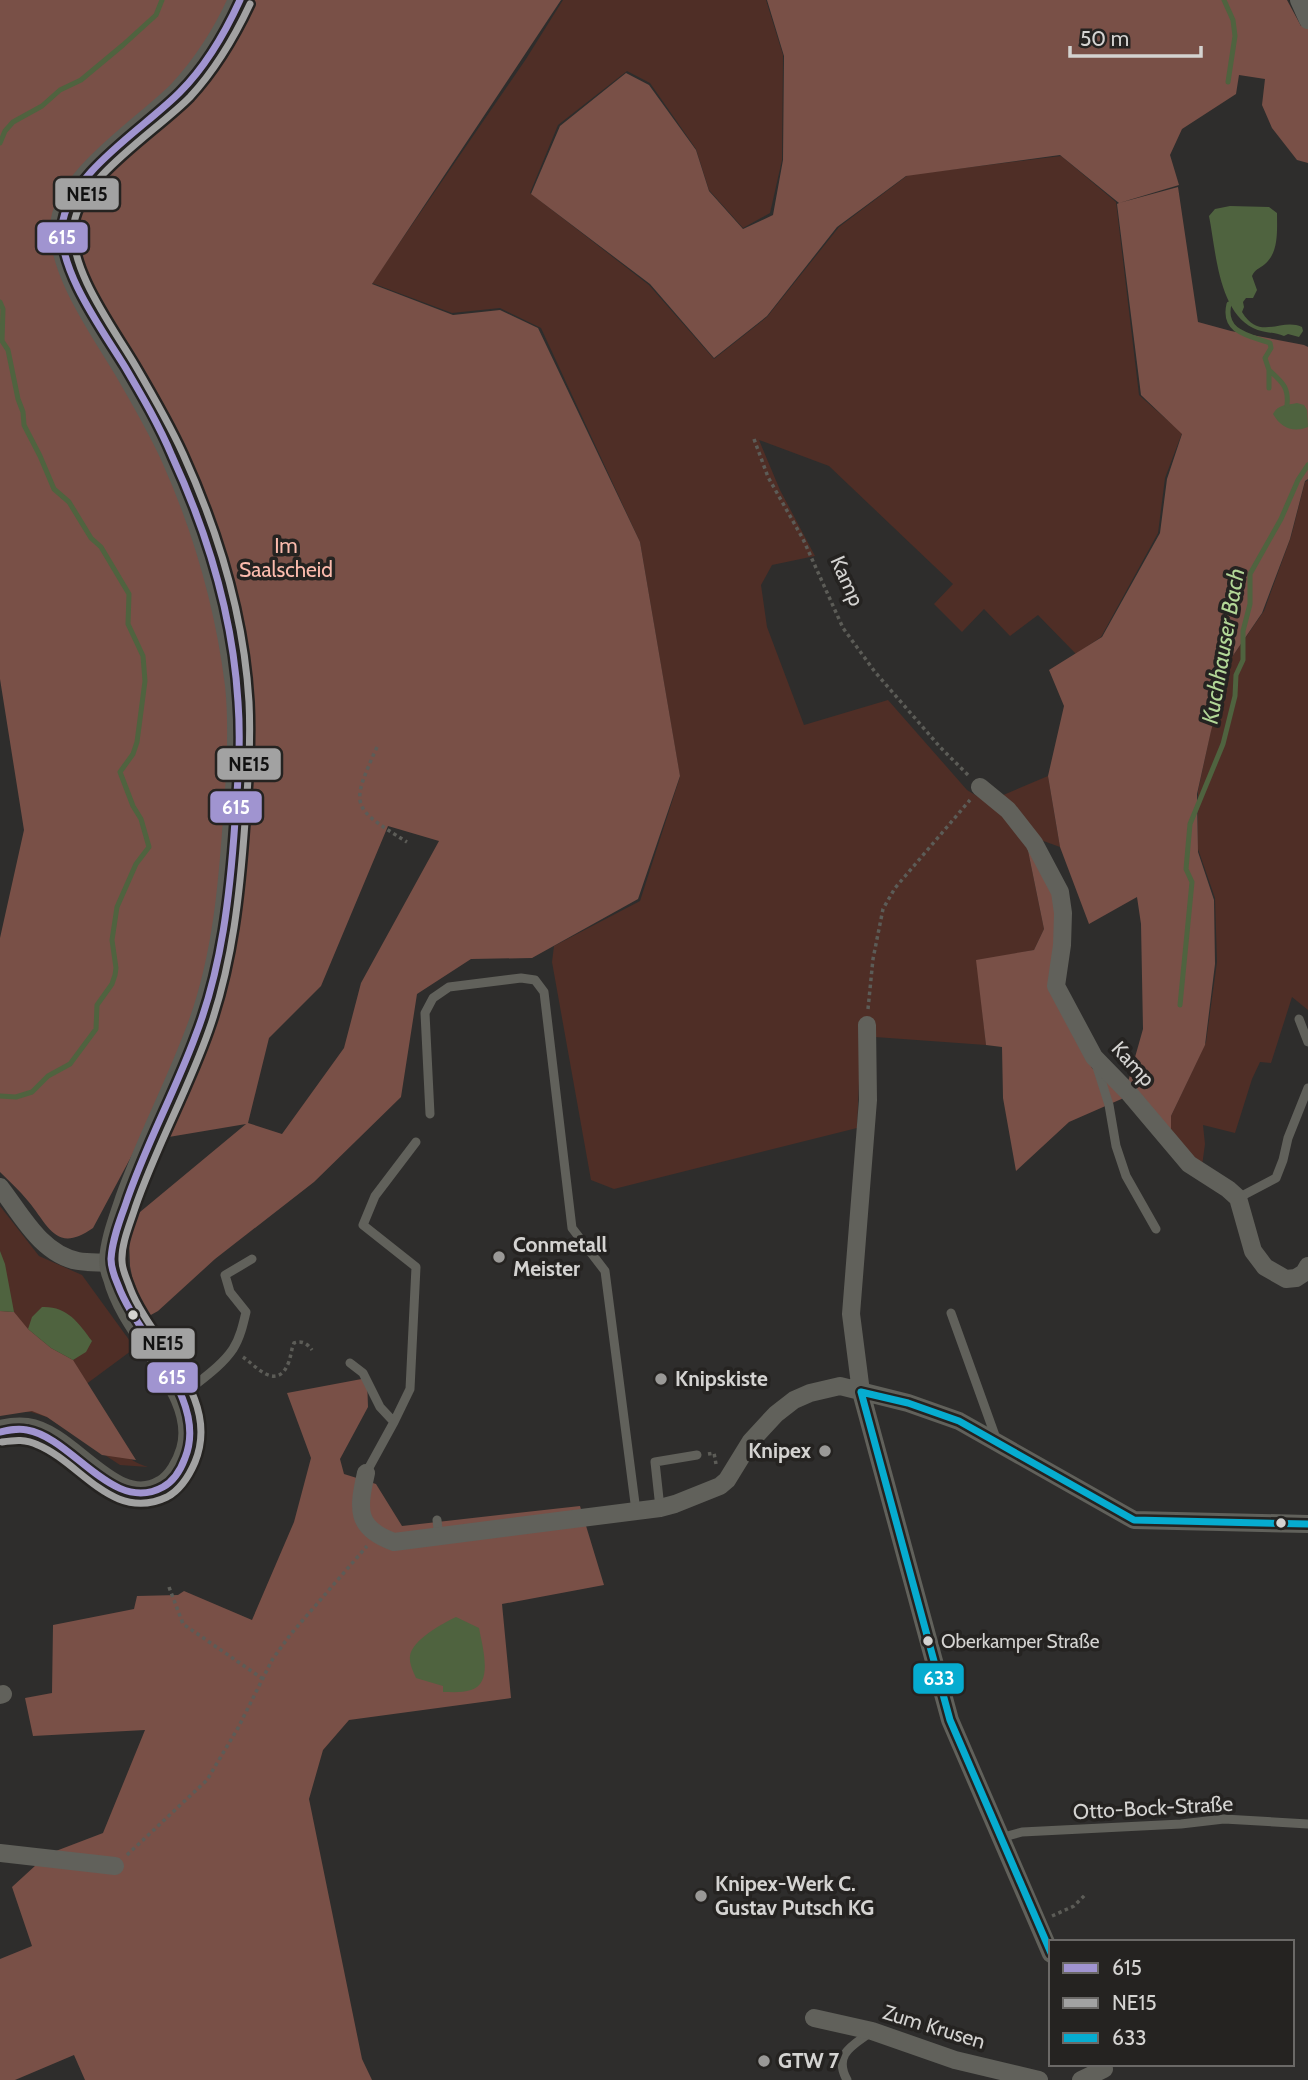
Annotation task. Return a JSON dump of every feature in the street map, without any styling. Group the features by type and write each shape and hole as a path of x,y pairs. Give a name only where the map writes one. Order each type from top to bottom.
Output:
{"main road":[{"path":"0,1432 31,1430 57,1443 118,1489 137,1494 154,1492 169,1484 185,1461 190,1442 190,1419 182,1395 128,1312 117,1289 111,1263 123,1210 139,1166 199,1028 220,951 239,769 238,690 226,619 210,550 172,456 76,282 66,253 62,225 71,199 96,167 189,82 216,43 240,0"}],"street":[{"path":"1299,0 1308,20"},
{"name":"Kamp","path":"980,787 1008,810 1034,842 1060,892 1063,912 1062,945 1056,986 1094,1057 1129,1093 1189,1164 1228,1189 1238,1199"},
{"path":"867,1025 868,1100 851,1314 862,1392 950,1720 1049,1949"},
{"path":"0,1186 47,1246 60,1255 78,1261 111,1263"},
{"path":"1238,1199 1253,1251 1265,1267 1286,1279 1296,1278 1304,1273 1308,1266"},
{"path":"366,1474 360,1502 366,1526 376,1536 394,1542 438,1529 660,1508 720,1486 733,1472 751,1441 776,1414 810,1393 840,1386 908,1403 959,1421 1134,1520 1308,1524"},
{"path":"0,1853 115,1866"},
{"name":"Zum Krusen","path":"814,2018 872,2031 956,2060 1040,2080"},
{"path":"1081,2080 1106,2071"}],"lane":[{"path":"430,1114 425,1013 433,998 449,987 521,978 535,981 544,992 572,1228 605,1272 636,1511"},
{"path":"1299,1019 1308,1042"},
{"path":"1094,1057 1109,1105 1116,1146 1126,1177 1156,1229"},
{"path":"1238,1199 1276,1178 1308,1088"},
{"path":"366,1474 410,1389 416,1267 363,1225 375,1196 416,1142"},
{"path":"182,1395 232,1350 239,1338 246,1312 230,1292 225,1275 252,1259"},
{"path":"951,1312 998,1443"},
{"path":"350,1363 363,1373 380,1407 394,1422"},
{"path":"660,1508 655,1462 702,1455"},
{"name":"Otto-Bock-Straße","path":"1000,1838 1022,1832 1181,1824 1224,1819 1308,1824"},
{"path":"848,2080 842,2059 848,2048 872,2031"}],"path":[{"name":"Kamp","path":"754,439 768,477 803,539 843,628 883,681 940,747 980,787"},
{"path":"377,747 360,785 359,803 371,819 407,842"},
{"path":"867,1025 873,959 883,909 895,888 980,787"},
{"path":"232,1350 263,1374 273,1377 282,1373 287,1366 294,1343 308,1345 313,1350"},
{"path":"702,1455 714,1453 716,1464"},
{"path":"115,1866 207,1780 290,1635 376,1536"},
{"path":"169,1587 183,1624 263,1679"},
{"path":"1037,1922 1074,1906 1085,1895"}],"shaded area":[{"path":"563,0 766,0 783,55 782,160 770,213 743,228 709,190 696,149 650,83 627,71 558,125 530,193 649,285 714,359 767,317 839,227 908,175 1061,156 1116,202 1139,395 1182,433 1165,478 1158,533 1101,637 1076,654 1038,615 1010,636 984,609 962,632 934,604 953,584 829,466 759,440 780,490 815,556 772,565 761,585 767,627 804,725 888,700 967,790 998,809 1024,831 1044,929 1034,950 977,961 986,1045 861,1036 857,1128 614,1189 591,1180 552,962 554,946 640,901 680,777 640,542 541,328 500,308 452,313 372,283 526,59"},
{"path":"1230,206 1269,207 1277,213 1273,253 1253,274 1257,290 1253,298 1246,298 1243,302 1242,312 1256,326 1302,327 1303,331 1299,337 1253,328 1232,308 1220,278 1209,216 1215,209"},
{"path":"1297,403 1304,405 1307,410 1308,427 1288,428 1273,414 1280,407"},
{"path":"1308,480 1308,1010 1292,997 1271,1063 1260,1062 1235,1133 1203,1125 1205,1144 1202,1166 1171,1137 1171,1116 1206,1042 1217,962 1215,898 1198,849 1198,791 1211,730 1232,657 1264,611 1291,537 1305,482"},
{"path":"1048,776 1060,847 1038,839 1001,796"},
{"path":"0,1206 39,1256 82,1275 135,1348 66,1399 114,1447 125,1456 148,1467 120,1465 47,1417 31,1412 0,1413"},
{"path":"0,1251 5,1264 14,1312 0,1311"},
{"path":"42,1307 65,1312 77,1322 92,1341 86,1352 73,1360 51,1348 28,1329 32,1317"},
{"path":"456,1617 479,1628 484,1672 478,1686 471,1690 443,1692 443,1686 416,1678 410,1656 422,1638"}],"green space":[{"name":"Im Saalscheid","path":"0,0 561,0 372,284 453,315 500,310 538,328 640,542 680,776 638,899 532,958 471,959 417,994 401,1097 314,1182 215,1259 149,1316 134,1286 130,1266 129,1241 134,1217 246,1124 139,1142 93,1228 70,1238 54,1234 25,1197 0,1172 0,938 24,830 0,679","holes":["388,826 439,841 361,983 344,1048 282,1134 248,1123 269,1038 321,986"]},
{"path":"767,0 1287,0 1301,26 1308,21 1308,163 1297,160 1272,128 1262,105 1265,79 1239,75 1236,94 1182,129 1170,155 1179,185 1119,203 1060,155 906,176 837,227 767,316 714,358 650,284 531,194 560,126 626,73 649,85 696,150 709,191 743,229 773,215 783,160 784,56"},
{"path":"1178,187 1198,322 1308,347 1308,479 1305,481 1290,539 1262,613 1232,657 1197,794 1198,852 1214,900 1215,964 1205,1045 1171,1116 1171,1137 1128,1082 1143,1029 1141,924 1137,897 1089,924 1060,847 1048,776 1064,706 1049,670 1102,637 1160,533 1167,479 1182,434 1141,395 1117,204"},
{"path":"1024,831 1060,907 1059,1007 1092,1068 1126,1097 1069,1122 1016,1171 1003,1098 1002,1047 986,1045 976,960 1034,950 1044,929"},
{"path":"0,1311 14,1312 28,1329 51,1348 73,1360 136,1460 102,1455 47,1417 32,1411 0,1416"},
{"path":"367,1378 368,1407 340,1459 344,1474 376,1484 402,1526 580,1506 604,1585 502,1604 511,1698 349,1720 323,1750 309,1799 362,2059 372,2080 85,2080 74,2055 15,2080 0,2080 0,1959 32,1946 12,1887 48,1854 103,1833 145,1730 33,1736 25,1698 52,1693 53,1625 134,1609 137,1596 178,1595 184,1591 252,1620 294,1522 311,1458 287,1393"}],"waterway":[{"path":"0,143 13,122 42,106 60,90 81,80 123,45 156,15 162,0"},
{"name":"Kuchhauser Bach","path":"1224,0 1233,20 1235,36 1228,82"},
{"path":"0,302 3,309 2,341 8,350 24,425 54,489 69,502 91,538 101,547 129,594 128,624 143,656 145,681 137,742 133,754 120,772 141,819 149,847 136,864 117,907 112,940 115,975 97,1005 96,1029 70,1064 48,1076 32,1092 16,1097 0,1096"},
{"name":"Kuchhauser Bach","path":"1229,304 1228,314 1234,327 1240,332 1270,343 1271,348 1265,358 1269,370 1269,388"},
{"path":"1269,370 1284,385 1287,405"},
{"name":"Kuchhauser Bach","path":"1180,1005 1192,882 1186,869 1190,824 1223,744 1235,696 1236,675 1243,660 1243,631 1250,604 1250,574 1308,465"}],"transit line":[{"name":"615","path":"0,1432 24,1429 44,1436 110,1483 127,1491 145,1493 163,1487 174,1478 185,1458 190,1436 187,1413 179,1391 127,1305 114,1275 111,1259 116,1232 133,1184 195,1037 218,958 230,876 238,777 239,717 235,670 216,576 185,485 156,422 74,281 67,262 62,227 67,208 77,189 110,153 189,82 214,49 240,0"},
{"name":"NE15","path":"2,1442 20,1440 34,1443 54,1453 98,1488 114,1497 130,1502 148,1503 167,1497 184,1482 195,1462 201,1438 199,1415 192,1392 140,1309 124,1271 122,1254 143,1185 209,1030 230,953 241,874 248,777 250,717 246,670 242,638 227,575 196,483 166,420 85,278 74,241 74,224 79,207 105,172 190,97 208,76 250,4"},
{"name":"633","path":"861,1392 950,1720 1049,1948"},
{"name":"633","path":"861,1392 908,1403 959,1421 1134,1520 1308,1524"}],"place":[{"name":"Conmetall Meister","path":"499,1257"},
{"name":"Knipskiste","path":"661,1379"},
{"name":"Knipex","path":"825,1451"},
{"name":"Oberkamper Straße","path":"928,1641"},
{"name":"Knipex-Werk C. Gustav Putsch KG","path":"701,1896"},
{"name":"GTW 7","path":"764,2061"}]}
